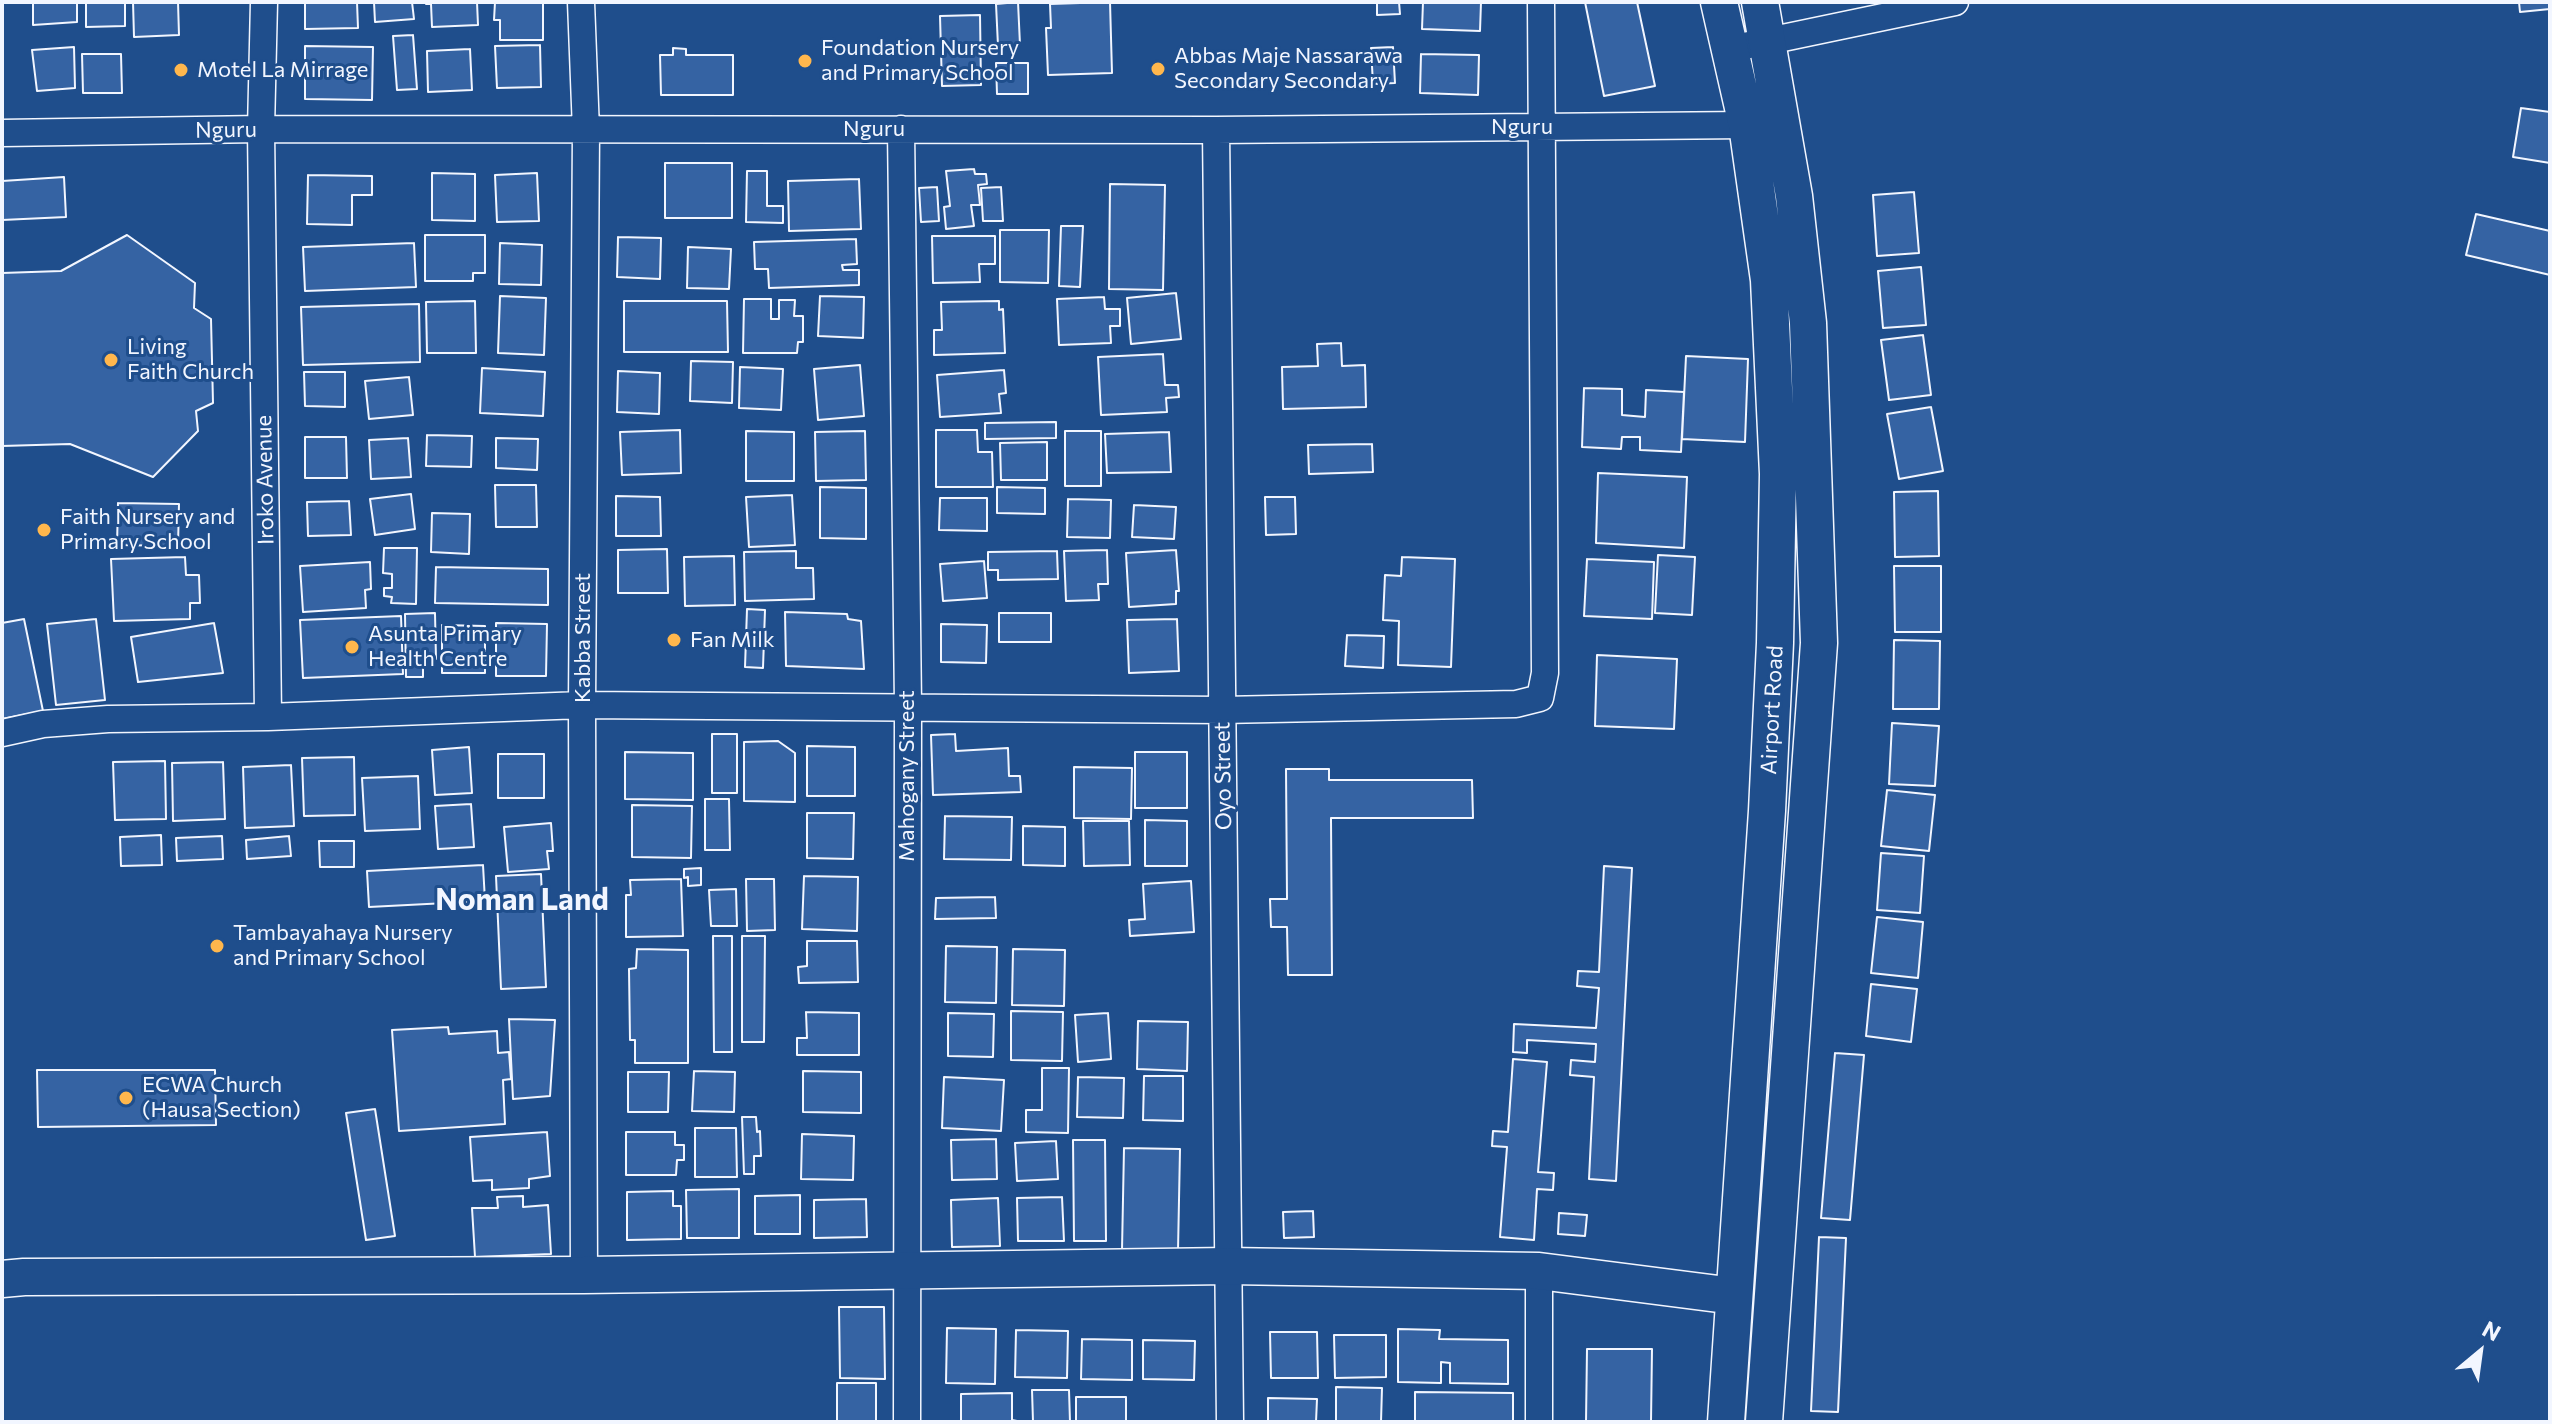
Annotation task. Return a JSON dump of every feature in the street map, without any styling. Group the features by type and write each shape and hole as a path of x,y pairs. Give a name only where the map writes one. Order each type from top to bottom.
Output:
{"main road":[{"name":"Airport Road","path":"1719,2 1747,125 1769,280 1778,474 1775,643 1767,811 1726,1422"},
{"name":"Airport Road","path":"1760,2 1794,196 1808,323 1819,643 1764,1422"},
{"path":"2,1279 1228,1266 1539,1271 1734,1296"}],"street":[{"name":"Iroko Avenue","path":"264,2 261,129 268,717"},
{"name":"Kabba Street","path":"581,2 586,131 582,705 584,1275"},
{"path":"2,733 43,724 108,719 268,717 582,705 1222,710 1516,704 1540,698 1545,673 1541,2"},
{"path":"1730,49 1955,2"},
{"name":"Nguru","path":"4,125 586,131 1747,125"},
{"name":"Mahogany Street","path":"901,129 908,706 907,1422"},
{"name":"Oyo Street","path":"1216,130 1230,1422"},
{"path":"1539,1271 1539,1422"}],"building":[{"path":"33,2 77,2 77,22 33,25"},
{"path":"86,2 125,2 125,26 86,27"},
{"path":"133,2 178,2 179,35 134,37"},
{"path":"305,2 357,2 358,28 305,29"},
{"path":"374,2 412,2 414,19 375,22"},
{"path":"426,2 477,2 478,25 432,27 431,4"},
{"path":"495,2 543,2 543,40 500,40 500,20 494,20"},
{"path":"1018,2 1020,45 998,46 996,4"},
{"path":"1110,2 1112,73 1048,75 1046,28 1051,28 1050,4"},
{"path":"1377,2 1399,2 1400,14 1377,15"},
{"path":"1423,2 1481,2 1480,31 1422,29"},
{"path":"1585,2 1637,2 1655,86 1604,96"},
{"path":"2519,2 2550,2 2550,9 2520,12"},
{"path":"980,15 981,85 942,86 940,16"},
{"path":"413,35 417,89 397,90 393,36"},
{"path":"540,45 541,87 497,88 495,46"},
{"path":"305,46 373,47 372,100 305,99"},
{"path":"74,47 75,88 37,91 32,50"},
{"path":"1393,47 1395,83 1373,84 1371,48"},
{"path":"673,48 686,49 686,55 733,55 733,95 661,95 660,55 673,55"},
{"path":"470,49 472,90 428,92 427,51"},
{"path":"82,54 121,54 122,93 83,93"},
{"path":"1421,54 1479,55 1478,95 1420,93"},
{"path":"996,63 1028,63 1028,94 997,94"},
{"path":"2521,108 2550,112 2550,163 2513,157"},
{"path":"665,163 732,163 732,218 665,218"},
{"path":"974,169 975,174 986,174 987,184 978,185 980,205 971,205 974,226 946,229 944,207 950,206 946,171"},
{"path":"747,171 767,171 767,206 783,206 783,223 746,222"},
{"path":"432,173 475,174 475,221 432,220"},
{"path":"537,173 539,221 497,222 495,175"},
{"path":"308,175 372,176 372,195 352,195 352,225 307,224"},
{"path":"64,177 66,217 2,220 2,181"},
{"path":"859,179 861,229 789,231 788,181"},
{"path":"1110,184 1165,185 1163,290 1109,289"},
{"path":"937,187 939,221 921,222 919,188"},
{"path":"1001,187 1003,221 983,221 981,188"},
{"path":"1914,192 1919,253 1877,256 1873,195"},
{"path":"2476,214 2550,231 2550,275 2466,255"},
{"path":"1061,226 1083,226 1080,287 1059,286"},
{"path":"1000,230 1049,230 1048,283 1000,282"},
{"path":"127,235 195,283 194,308 211,319 213,403 196,411 198,431 153,477 70,444 2,446 2,273 61,271"},
{"path":"425,235 485,235 485,273 473,273 473,281 425,281"},
{"path":"932,236 995,236 995,264 979,264 980,282 933,283"},
{"path":"618,237 661,238 660,279 617,277"},
{"path":"856,239 857,264 842,265 843,270 859,270 859,285 769,288 768,269 755,269 754,242"},
{"path":"414,243 416,287 305,291 303,247"},
{"path":"500,243 542,245 541,285 499,284"},
{"path":"688,247 731,249 729,289 687,288"},
{"path":"1921,267 1926,325 1883,328 1878,271"},
{"path":"1176,293 1181,339 1131,344 1127,298"},
{"path":"500,296 546,298 544,355 498,353"},
{"path":"820,296 864,297 863,338 818,336"},
{"path":"1104,297 1105,309 1120,309 1120,326 1110,326 1111,343 1059,345 1057,299"},
{"path":"744,299 771,299 771,319 779,319 779,300 795,300 794,316 803,316 803,342 798,342 797,353 743,353"},
{"path":"475,301 476,353 427,353 426,302"},
{"path":"624,301 727,301 728,352 624,352"},
{"path":"999,301 999,310 1003,309 1005,353 934,355 934,330 942,330 941,302"},
{"path":"419,304 420,362 303,365 301,307"},
{"path":"1923,335 1931,395 1889,400 1881,340"},
{"path":"1341,343 1342,366 1365,365 1366,407 1283,409 1282,367 1318,366 1317,344"},
{"path":"1163,354 1165,385 1178,385 1179,397 1166,398 1167,412 1101,415 1098,357"},
{"path":"1686,356 1748,359 1745,442 1682,439"},
{"path":"691,361 733,362 732,403 690,401"},
{"path":"860,365 864,416 818,420 814,369"},
{"path":"740,367 783,369 781,410 739,408"},
{"path":"482,368 545,372 543,416 480,413"},
{"path":"1004,370 1006,393 999,394 1001,413 940,417 937,375"},
{"path":"618,371 660,373 659,414 617,412"},
{"path":"304,372 345,372 345,407 305,406"},
{"path":"409,377 413,415 369,419 365,381"},
{"path":"1584,388 1622,389 1622,415 1645,417 1646,390 1684,392 1681,452 1640,450 1640,437 1622,437 1621,449 1582,447"},
{"path":"1931,407 1943,471 1899,479 1887,414"},
{"path":"1056,422 1056,438 985,439 985,423"},
{"path":"680,430 681,473 622,475 620,432"},
{"path":"936,430 977,430 978,452 992,452 993,487 936,487"},
{"path":"746,431 794,432 794,481 746,481"},
{"path":"865,431 866,480 816,481 815,432"},
{"path":"1065,431 1101,431 1101,486 1065,486"},
{"path":"1169,432 1171,472 1107,473 1105,434"},
{"path":"427,435 472,436 471,467 426,466"},
{"path":"305,437 346,437 347,478 305,478"},
{"path":"408,438 411,477 371,479 369,440"},
{"path":"496,438 538,439 537,470 496,468"},
{"path":"1047,442 1047,480 1001,480 1000,443"},
{"path":"1372,444 1373,472 1309,474 1308,445"},
{"path":"1598,473 1687,477 1684,548 1596,543"},
{"path":"495,485 536,485 537,527 496,527"},
{"path":"820,487 866,488 866,539 820,538"},
{"path":"997,487 1045,488 1045,514 997,513"},
{"path":"1938,491 1939,556 1895,557 1894,492"},
{"path":"411,494 415,529 375,535 370,499"},
{"path":"792,495 795,545 749,547 746,497"},
{"path":"616,496 660,497 661,536 616,536"},
{"path":"1265,497 1295,497 1296,534 1266,535"},
{"path":"940,498 987,498 987,531 939,530"},
{"path":"1068,499 1111,500 1110,538 1067,537"},
{"path":"349,501 351,535 308,536 307,502"},
{"path":"118,503 179,504 178,546 117,545"},
{"path":"1134,505 1176,507 1174,539 1132,537"},
{"path":"432,513 470,514 469,554 431,552"},
{"path":"384,548 417,548 416,604 391,603 392,597 384,596 384,588 392,588 392,574 383,573"},
{"path":"667,549 668,593 618,593 618,550"},
{"path":"1107,550 1108,584 1098,584 1099,600 1066,601 1064,551"},
{"path":"1176,550 1179,591 1176,591 1176,604 1129,607 1126,553"},
{"path":"796,551 796,568 813,568 814,599 745,601 744,552"},
{"path":"1057,551 1058,579 998,580 998,570 988,570 988,552"},
{"path":"1658,555 1695,557 1692,615 1655,613"},
{"path":"734,556 735,605 685,606 684,557"},
{"path":"185,557 186,575 199,575 200,603 190,603 190,619 114,621 111,559"},
{"path":"1402,557 1455,559 1451,667 1398,665 1399,621 1383,620 1385,575 1401,576"},
{"path":"1587,559 1654,562 1652,619 1584,616"},
{"path":"984,561 987,598 943,601 940,564"},
{"path":"370,562 371,589 365,590 366,608 303,612 300,566"},
{"path":"1894,566 1941,566 1941,632 1895,632"},
{"path":"436,567 548,569 548,605 435,603"},
{"path":"747,609 765,610 763,668 745,667"},
{"path":"785,612 847,614 848,619 861,621 864,669 786,666"},
{"path":"435,613 436,659 423,659 423,677 406,677 405,614"},
{"path":"999,613 1051,613 1051,642 999,642"},
{"name":"Asunta Primary Health Centre","path":"401,616 403,674 303,678 300,620"},
{"path":"24,619 43,711 2,719 2,623"},
{"path":"96,619 105,700 56,705 47,624"},
{"path":"1177,619 1179,671 1129,673 1127,620"},
{"path":"214,623 223,673 138,682 131,637"},
{"path":"496,623 547,624 546,676 496,676"},
{"path":"941,624 987,625 986,663 941,662"},
{"path":"442,625 485,626 485,673 442,673"},
{"path":"1347,635 1384,636 1383,668 1345,666"},
{"path":"1894,640 1940,641 1939,709 1893,709"},
{"path":"1597,655 1677,659 1674,729 1595,726"},
{"path":"1892,723 1939,726 1935,786 1889,784"},
{"path":"712,734 737,734 737,793 712,793"},
{"path":"955,734 956,751 1008,748 1009,776 1020,776 1021,792 933,795 931,735"},
{"path":"778,741 795,753 795,802 744,801 744,742"},
{"path":"807,746 855,747 855,796 807,796"},
{"path":"469,747 472,793 435,795 432,750"},
{"path":"625,752 693,753 693,800 625,799"},
{"path":"1135,752 1187,752 1187,808 1135,808"},
{"path":"498,754 544,754 544,798 498,798"},
{"path":"354,757 355,815 304,816 302,758"},
{"path":"165,761 166,819 115,820 113,762"},
{"path":"223,762 225,819 173,821 172,763"},
{"path":"291,765 294,826 245,828 243,767"},
{"path":"1074,767 1132,768 1131,819 1074,818"},
{"path":"1286,769 1329,769 1329,780 1472,780 1473,818 1331,818 1332,975 1288,975 1287,927 1271,927 1270,899 1287,899"},
{"path":"418,776 420,829 365,831 362,778"},
{"path":"1887,790 1935,795 1929,851 1881,846"},
{"path":"705,799 729,799 730,850 705,850"},
{"path":"471,804 474,847 438,849 435,806"},
{"path":"632,805 692,806 691,858 632,857"},
{"path":"807,813 854,813 853,859 807,858"},
{"path":"945,816 1012,817 1011,860 944,859"},
{"path":"1145,820 1187,821 1187,866 1145,866"},
{"path":"1083,821 1129,821 1130,865 1084,866"},
{"path":"551,823 553,851 547,851 549,869 508,872 504,827"},
{"path":"1023,826 1065,827 1065,866 1023,865"},
{"path":"161,835 162,865 121,866 120,837"},
{"path":"222,836 223,859 177,861 176,838"},
{"path":"289,836 291,856 247,859 246,840"},
{"path":"319,841 354,841 354,867 320,867"},
{"path":"1881,853 1924,856 1920,913 1877,910"},
{"path":"483,865 485,901 369,907 367,871"},
{"path":"1604,866 1632,868 1616,1181 1589,1179 1594,1077 1570,1075 1571,1060 1595,1062 1596,1044 1527,1040 1527,1053 1513,1052 1514,1024 1596,1028 1599,988 1577,986 1578,971 1599,972"},
{"path":"701,868 701,885 688,886 684,869"},
{"path":"541,874 546,987 501,989 496,876"},
{"path":"804,876 858,877 857,931 802,929"},
{"path":"681,879 683,936 626,937 626,895 631,895 630,880"},
{"path":"746,879 774,879 775,930 747,931"},
{"path":"1191,881 1194,932 1130,936 1129,920 1145,919 1143,884"},
{"path":"736,889 737,926 711,926 709,890"},
{"path":"995,897 996,918 935,919 936,898"},
{"path":"1877,917 1923,922 1918,978 1871,973"},
{"path":"713,936 732,936 732,1052 714,1052"},
{"path":"742,936 765,936 764,1042 742,1042"},
{"path":"807,941 857,941 858,982 799,983 798,967 807,966"},
{"path":"946,946 997,947 996,1003 945,1002"},
{"path":"637,949 688,950 688,1063 635,1063 635,1040 630,1040 629,969 636,968"},
{"path":"1013,949 1065,950 1064,1006 1012,1005"},
{"path":"1871,984 1917,989 1911,1042 1866,1036"},
{"path":"1011,1011 1063,1012 1062,1061 1011,1060"},
{"path":"806,1012 859,1013 859,1055 797,1055 797,1038 807,1038"},
{"path":"948,1013 994,1014 993,1057 948,1056"},
{"path":"1108,1013 1111,1059 1078,1062 1075,1015"},
{"path":"509,1019 555,1020 550,1096 513,1099"},
{"path":"1138,1021 1188,1022 1187,1071 1137,1069"},
{"path":"448,1027 449,1034 497,1031 498,1053 509,1052 511,1079 503,1080 505,1124 399,1131 392,1030"},
{"path":"1835,1053 1864,1055 1850,1220 1821,1218"},
{"path":"1513,1059 1547,1062 1538,1172 1554,1173 1553,1190 1537,1189 1534,1240 1500,1237 1507,1147 1492,1146 1493,1131 1508,1132"},
{"path":"1042,1068 1069,1068 1068,1133 1026,1132 1026,1110 1042,1110"},
{"name":"ECWA Church (Hausa Section)","path":"37,1070 215,1070 216,1125 38,1127"},
{"path":"694,1071 735,1072 734,1112 692,1111"},
{"path":"803,1071 861,1072 861,1113 803,1112"},
{"path":"628,1072 669,1072 668,1112 628,1112"},
{"path":"1144,1076 1183,1076 1183,1121 1143,1120"},
{"path":"944,1077 1004,1080 1001,1131 942,1128"},
{"path":"1078,1077 1124,1078 1123,1118 1077,1117"},
{"path":"375,1109 395,1236 366,1240 346,1113"},
{"path":"742,1117 756,1117 757,1132 760,1131 761,1156 754,1156 754,1174 744,1174"},
{"path":"695,1128 736,1128 737,1177 695,1177"},
{"path":"547,1132 550,1176 529,1179 529,1188 492,1190 492,1180 473,1181 470,1137"},
{"path":"626,1132 675,1132 675,1145 684,1145 684,1160 677,1160 676,1175 626,1175"},
{"path":"802,1134 854,1136 853,1180 801,1179"},
{"path":"996,1139 997,1179 952,1180 951,1140"},
{"path":"1073,1140 1105,1140 1106,1241 1074,1241"},
{"path":"1056,1141 1058,1179 1017,1181 1015,1143"},
{"path":"1124,1148 1180,1149 1178,1251 1122,1250"},
{"path":"739,1189 739,1238 687,1238 686,1190"},
{"path":"673,1191 673,1206 681,1206 681,1239 627,1240 627,1192"},
{"path":"800,1195 800,1234 755,1234 755,1196"},
{"path":"523,1196 523,1207 548,1205 551,1254 475,1257 472,1208 498,1208 497,1197"},
{"path":"1062,1197 1064,1241 1018,1241 1017,1198"},
{"path":"998,1198 1000,1246 952,1247 951,1200"},
{"path":"866,1199 867,1237 814,1238 814,1200"},
{"path":"1313,1211 1314,1237 1284,1238 1283,1212"},
{"path":"1559,1213 1587,1215 1585,1236 1558,1234"},
{"path":"1819,1237 1846,1238 1838,1412 1811,1411"},
{"path":"839,1307 884,1307 885,1379 840,1378"},
{"path":"947,1328 996,1329 995,1384 946,1383"},
{"path":"1398,1329 1440,1330 1439,1339 1508,1340 1508,1384 1450,1383 1450,1363 1441,1362 1441,1383 1398,1382"},
{"path":"1016,1330 1068,1331 1067,1378 1015,1377"},
{"path":"1270,1332 1317,1332 1318,1378 1271,1378"},
{"path":"1334,1335 1386,1335 1386,1377 1335,1378"},
{"path":"1082,1339 1132,1340 1132,1380 1081,1379"},
{"path":"1143,1340 1195,1341 1194,1380 1143,1379"},
{"path":"1587,1349 1652,1349 1651,1422 1586,1422"},
{"path":"837,1383 876,1383 876,1422 837,1422"},
{"path":"1336,1387 1382,1388 1381,1422 1336,1422"},
{"path":"1032,1390 1069,1390 1070,1422 1033,1422"},
{"path":"1415,1392 1513,1393 1513,1422 1415,1422"},
{"path":"1012,1393 1012,1420 1022,1422 961,1422 961,1394"},
{"path":"1076,1397 1126,1397 1126,1422 1076,1422"},
{"path":"1268,1398 1317,1399 1316,1422 1268,1422"}],"place":[{"name":"Foundation Nursery and Primary School","path":"805,61"},
{"name":"Abbas Maje Nassarawa Secondary Secondary","path":"1158,69"},
{"name":"Motel La Mirrage","path":"181,70"},
{"name":"Living Faith Church","path":"111,360"},
{"name":"Faith Nursery and Primary School","path":"44,530"},
{"name":"Fan Milk","path":"674,640"},
{"name":"Asunta Primary Health Centre","path":"352,647"},
{"name":"Tambayahaya Nursery and Primary School","path":"217,946"},
{"name":"ECWA Church (Hausa Section)","path":"126,1098"}],"district":[{"name":"Noman Land","path":"522,900"}]}
